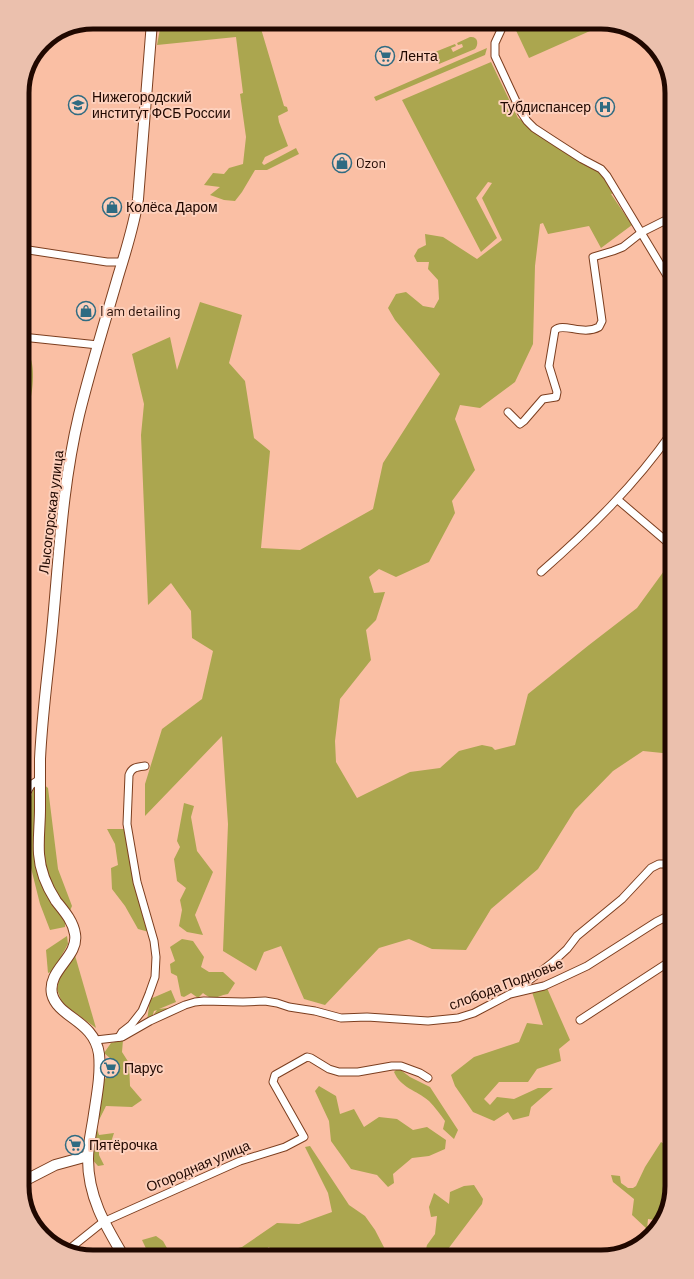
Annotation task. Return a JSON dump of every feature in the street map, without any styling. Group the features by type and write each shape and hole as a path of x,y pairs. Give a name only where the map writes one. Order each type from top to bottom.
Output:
{"street":[{"name":"Лысогорская улица","path":"96,1040 85,1026 57,1005 51,992 53,982 64,962 72,952 76,941 75,931 69,917 55,898 45,879 39,856 40,758 63,508 71,453 98,345 134,223 138,199 151,29"},
{"path":"501,29 495,43 495,56 527,121 534,128 557,143 601,169 607,176 642,232 665,272"},
{"path":"508,412 520,424 543,399 556,397 557,392 549,366 555,330 558,327 563,326 589,331 599,327 602,321 593,257 623,247 642,232 665,221"},
{"path":"29,250 107,262 122,262"},
{"path":"29,338 98,345"},
{"path":"541,572 580,538 618,500 665,442"},
{"path":"618,500 665,540"},
{"path":"120,1250 103,1222 91,1189 88,1175 88,1156 100,1073 99,1052 96,1040 122,1036 122,1032 131,1025 142,1011 155,977 156,956 154,940 138,882 127,824 128,775 131,770 136,767 145,766"},
{"path":"29,789 40,779"},
{"path":"510,994 568,949 577,936 622,899 650,868 659,864 665,864"},
{"name":"слобода Подновье","path":"122,1036 150,1021 195,1002 265,1001 277,1003 289,1008 315,1011 341,1018 367,1017 428,1021 445,1020 474,1013 510,994 544,986 587,966 665,918"},
{"path":"580,1020 665,965"},
{"name":"Огородная улица","path":"72,1247 103,1222 240,1160 285,1147 304,1137 273,1082 273,1078 275,1075 307,1057 329,1069 339,1072 358,1072 392,1066 401,1066 420,1073 428,1078"},
{"path":"29,1178 55,1165 88,1156"}],"shaded area":[{"path":"160,29 180,31 202,29 261,29 284,106 287,107 288,111 278,116 288,146 265,157 262,163 264,165 296,148 299,154 267,170 255,170 235,201 224,200 210,195 220,187 204,185 213,173 224,174 229,168 243,164 246,137 240,94 243,93 236,37 157,45"},
{"path":"515,29 594,29 529,58"},
{"path":"470,37 475,38 477,41 475,49 439,64 435,52 455,44 456,46 451,48 453,52 463,47 462,44 458,45 457,43"},
{"path":"487,48 485,55 376,101 374,97"},
{"path":"491,62 518,118 600,172 614,193 611,194 632,225 601,248 589,226 548,234 543,223 540,224 535,266 533,344 515,382 480,408 460,405 455,419 475,470 452,501 455,513 429,562 396,577 379,569 369,577 374,593 385,592 376,620 366,630 371,660 340,699 335,741 336,762 357,798 410,772 440,768 459,751 482,745 492,747 495,750 515,745 528,694 637,608 665,570 665,753 643,751 613,771 575,810 538,869 491,909 466,950 432,949 409,939 379,948 325,1005 304,999 281,946 264,952 256,971 223,951 228,824 222,736 145,816 145,784 162,729 202,699 213,651 192,638 191,611 171,583 148,605 141,435 144,404 132,354 170,337 177,370 200,302 242,315 229,363 245,381 254,438 270,451 261,548 300,550 373,509 383,463 440,374 395,320 388,308 396,294 406,292 423,306 434,308 439,299 438,280 428,269 429,262 417,262 414,256 418,249 426,245 425,234 443,237 477,259 502,240 482,198 492,183 488,182 476,198 497,238 481,252 402,100"},
{"path":"30,357 32,361 33,380 32,394 29,404"},
{"path":"42,783 48,788 58,869 72,906 69,913 49,879 42,856"},
{"path":"34,785 38,788 39,868 65,920 65,927 50,930 40,904 30,864 29,805"},
{"path":"184,803 194,806 191,817 197,851 213,872 195,915 203,935 187,932 179,926 182,910 180,900 186,888 177,881 174,859 180,847 177,841"},
{"path":"107,829 124,829 149,932 138,929 125,906 112,889 111,868 118,865 115,844"},
{"path":"67,936 68,944 53,971 48,973 46,950"},
{"path":"182,939 193,941 204,957 201,967 209,972 223,972 235,983 228,994 215,998 207,996 203,993 198,998 191,993 184,997 181,996 177,976 171,973 170,964 175,961 170,947"},
{"path":"74,952 96,1028 62,1003 57,989 60,976"},
{"path":"547,988 570,1040 559,1049 561,1061 537,1069 528,1082 499,1082 484,1099 490,1105 497,1097 514,1099 538,1088 553,1088 531,1107 529,1116 513,1120 508,1112 494,1121 473,1112 455,1086 451,1075 474,1057 519,1042 527,1023 543,1025 532,992"},
{"path":"171,990 176,1002 159,1009 167,1008 166,1011 158,1015 154,1014 157,1010 154,1011 152,1018 147,1021 150,999"},
{"path":"123,1040 122,1052 129,1063 130,1086 142,1100 132,1107 106,1106 99,1120 95,1121 100,1081 117,1073 117,1064 104,1053 111,1043"},
{"path":"398,1068 410,1077 430,1087 458,1130 454,1139 443,1129 445,1121 431,1103 401,1082 397,1077 394,1072"},
{"path":"319,1086 336,1096 340,1114 354,1109 364,1127 379,1117 397,1119 413,1130 427,1127 446,1140 445,1149 429,1156 412,1158 393,1174 394,1183 388,1187 377,1175 351,1169 331,1141 329,1121 315,1091"},
{"path":"96,1125 99,1135 114,1133 111,1142 99,1143 99,1155 104,1165 98,1166 90,1157"},
{"path":"661,1142 665,1145 665,1186 662,1207 655,1220 648,1219 647,1229 632,1215 634,1199 613,1182 611,1175 620,1176 621,1183 628,1188 633,1188 636,1186 645,1167"},
{"path":"310,1146 349,1205 365,1216 375,1230 385,1250 271,1250 269,1247 267,1250 231,1250 242,1247 277,1223 299,1224 332,1212 328,1193 305,1147"},
{"path":"474,1185 483,1199 482,1204 447,1250 426,1250 427,1245 435,1234 437,1216 431,1217 429,1207 434,1193 449,1204 450,1192 464,1186"},
{"path":"156,1236 163,1241 168,1250 147,1250 142,1240"}],"place":[{"name":"Лента","path":"385,56"},
{"name":"Нижегородский институт ФСБ России","path":"78,105"},
{"name":"Тубдиспансер","path":"605,107"},
{"name":"Ozon","path":"342,163"},
{"name":"Колёса Даром","path":"112,207"},
{"name":"I am detailing","path":"86,311"},
{"name":"Парус","path":"110,1068"},
{"name":"Пятёрочка","path":"75,1145"}]}
